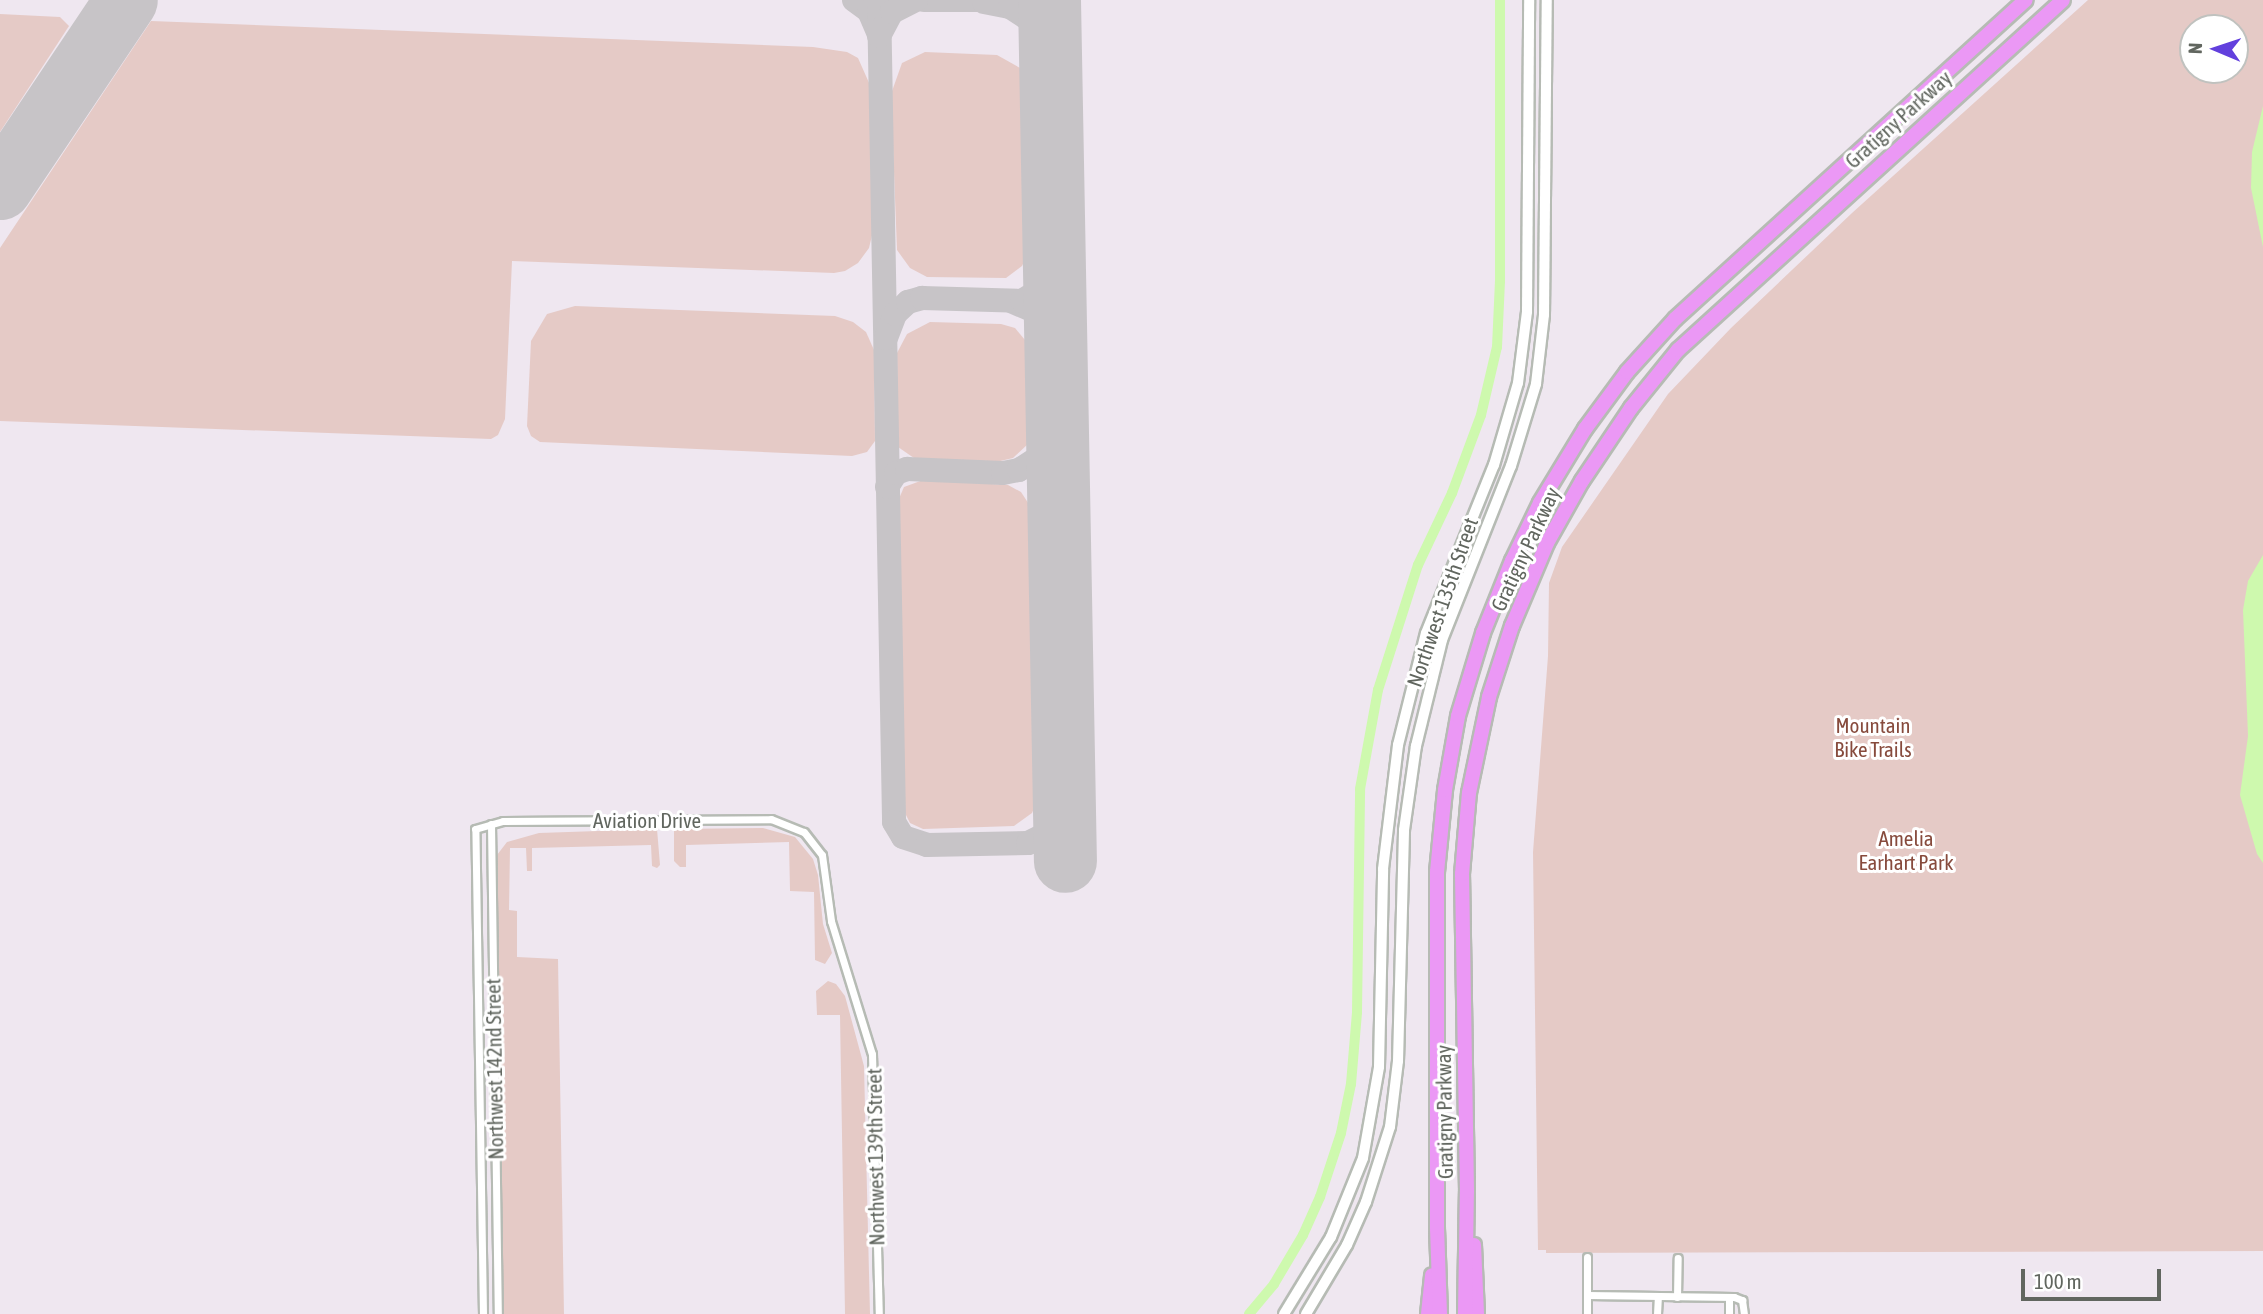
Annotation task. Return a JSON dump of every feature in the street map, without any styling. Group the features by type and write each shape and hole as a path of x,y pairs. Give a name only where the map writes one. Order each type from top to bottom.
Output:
{"highway":[{"name":"Gratigny Parkway","path":"1440,1314 1437,1228 1437,872 1445,790 1458,716 1483,633 1512,561 1540,503 1585,429 1627,373 1675,319 2026,0"},
{"name":"Gratigny Parkway","path":"1465,1314 1467,1191 1462,874 1469,793 1492,685 1511,626 1547,542 1582,481 1631,408 1678,350 2063,0"},
{"path":"1467,1191 1474,1245 1477,1314"},
{"path":"1428,1314 1437,1228"}],"main road":[{"name":"Northwest 135th Street","path":"1284,1314 1331,1237 1350,1195 1370,1130 1380,1067 1384,856 1398,745 1426,633 1494,465 1510,416 1519,374 1527,312 1530,0"},
{"name":"Northwest 135th Street","path":"1306,1314 1352,1234 1380,1165 1390,1126 1398,1060 1404,830 1416,746 1442,640 1527,424 1536,384 1544,315 1547,0"},
{"path":"1529,88 1547,88"}],"street":[{"name":"Aviation Drive","path":"475,829 503,821 771,819 804,832 814,842"},
{"name":"Northwest 142nd Street","path":"491,824 498,1314"},
{"name":"Northwest 142nd Street","path":"475,829 483,1314"},
{"name":"Northwest 139th Street","path":"814,842 826,868 831,920 874,1064 879,1314"},
{"path":"1587,1257 1587,1314"},
{"path":"1677,1297 1678,1258"},
{"path":"1587,1295 1729,1297 1742,1300 1744,1314"},
{"path":"1657,1297 1657,1314"},
{"path":"1729,1297 1729,1314"}],"green space":[{"name":"Mountain Bike Trails","path":"2088,0 2263,0 2263,1251 1546,1253 1546,1250 1538,1250 1533,852 1548,656 1549,583 1562,547 1668,394 1731,328 1852,213"},
{"path":"0,14 60,17 69,26 0,132"},
{"path":"151,21 813,47 847,52 858,58 870,85 873,231 869,248 858,263 845,271 834,273 512,261 505,419 498,435 491,439 0,421 0,248"},
{"path":"925,52 997,55 1020,68 1029,85 1032,244 1022,266 1006,278 927,277 910,268 897,250 891,94 902,63"},
{"path":"575,306 835,316 853,322 866,332 874,350 875,441 867,452 852,456 540,442 531,436 527,426 531,341 547,314"},
{"path":"930,322 1001,324 1015,328 1030,346 1035,361 1036,426 1029,443 1013,458 996,462 914,458 898,447 897,353 907,334"},
{"path":"923,480 1008,485 1021,492 1036,515 1042,790 1032,813 1014,826 923,829 910,823 905,813 898,501 904,487"},
{"path":"763,828 795,837 813,859 818,875 823,924 832,953 825,964 815,960 814,892 790,891 789,842 686,845 686,867 680,867 674,861 674,829"},
{"path":"657,829 660,865 657,868 652,866 651,845 532,848 532,871 527,871 526,848 510,848 509,910 517,911 517,957 558,959 564,1314 503,1314 497,855 507,842 539,833"},
{"path":"828,981 836,984 845,996 864,1066 870,1314 845,1314 840,1015 817,1015 816,991"}],"shaded area":[{"path":"2263,106 2263,247 2251,188 2252,152"},
{"path":"2263,555 2263,863 2257,854 2240,795 2248,736 2243,610 2248,581"}],"waterway":[{"path":"1249,1314 1274,1284 1303,1235 1320,1197 1341,1133 1351,1084 1357,1012 1360,789 1378,690 1418,565 1452,493 1481,415 1497,347 1500,281 1500,0"}],"taxiway":[{"path":"854,0 869,11 878,32"},
{"path":"879,0 894,822 903,837 927,845 1028,843 1064,825"},
{"path":"879,36 892,12 916,0"},
{"path":"924,0 998,0"},
{"path":"984,2 1010,7 1030,20 1044,42 1050,65"},
{"path":"886,338 895,314 908,302 922,298 1022,301 1046,286 1054,262"},
{"path":"1013,302 1041,314 1049,326 1055,346"},
{"path":"887,487 896,473 907,469 1003,473 1019,470 1042,455 1057,431"}],"runway":[{"path":"0,188 126,0"},
{"path":"1049,0 1065,861"}],"park label":[{"name":"Amelia Earhart Park","path":"1906,850"}]}
